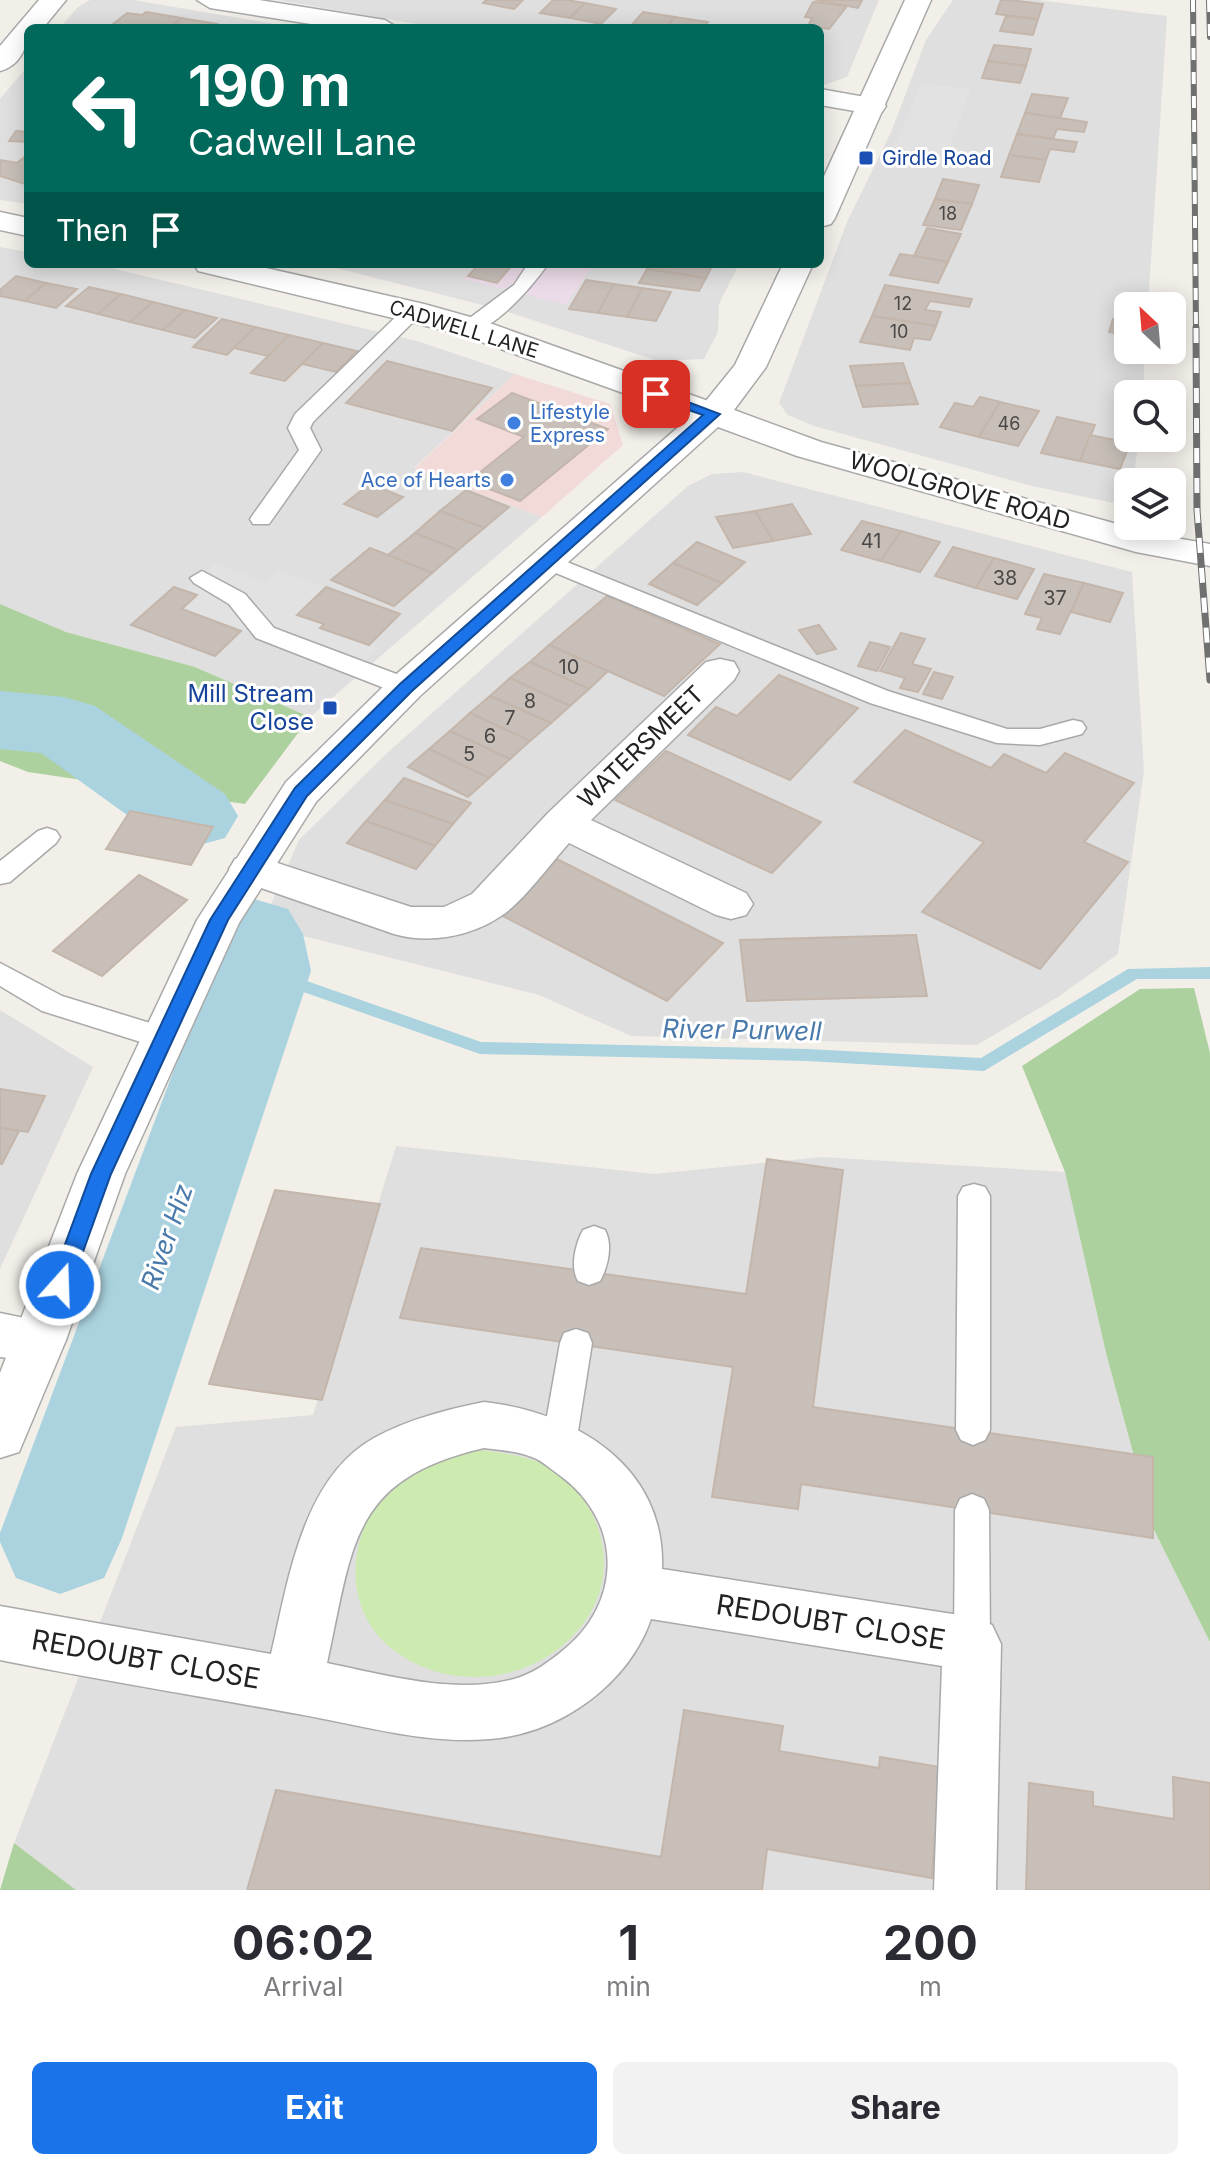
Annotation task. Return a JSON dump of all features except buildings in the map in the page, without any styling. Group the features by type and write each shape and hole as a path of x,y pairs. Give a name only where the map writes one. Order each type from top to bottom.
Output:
{"street":[{"path":"33,24 53,0"},
{"path":"210,0 360,24"},
{"path":"824,209 918,0"},
{"path":"0,63 24,35"},
{"path":"824,98 872,106"},
{"path":"0,221 24,226"},
{"name":"CADWELL LANE","path":"226,268 470,327 713,414"},
{"path":"0,1435 20,1338 101,1174 219,920 301,792 406,687 713,414 750,367 796,268"},
{"name":"WOOLGROVE ROAD","path":"713,414 809,449 1149,544 1210,555"},
{"name":"WATERSMEET","path":"250,869 409,923 430,925 449,922 487,905 563,823 720,671"},
{"name":"WATERSMEET","path":"563,823 731,904"},
{"name":"REDOUBT CLOSE","path":"0,1633 174,1667 466,1713 513,1708 560,1691 592,1667 616,1638 636,1591 631,1524 618,1497 585,1461 559,1444 520,1429 484,1425 444,1430 383,1460 358,1481 338,1512 293,1685"},
{"name":"REDOUBT CLOSE","path":"636,1591 972,1644 965,1890"}],"lane":[{"path":"470,327 521,289 535,268"},
{"path":"261,519 310,450 299,428 303,419 413,311"},
{"path":"547,561 893,702 1006,737 1040,737 1073,728"},
{"path":"202,578 237,599 265,633 406,687"},
{"path":"0,875 47,837"},
{"path":"0,973 52,1004 163,1038"},
{"path":"973,1430 974,1196"},
{"path":"589,1272 594,1239"},
{"path":"559,1444 576,1343"},
{"path":"972,1510 972,1644"}],"shaded area":[{"path":"90,0 133,0 275,24 63,24 78,7"},
{"path":"277,0 879,0 847,77 824,85 824,24 417,24"},
{"path":"953,0 1038,0 1167,16 1149,292 1114,292 1114,364 1144,364 1144,380 1114,380 1114,452 1137,452 1135,468 1114,468 1114,503 1032,486 814,426 788,415 779,403 847,222 892,130 926,40"},
{"path":"24,71 24,203 0,200 0,99"},
{"path":"921,83 971,89 944,163 891,156"},
{"path":"0,247 24,251 24,268 111,268 417,341 515,374 414,468 542,517 310,717 195,667 66,632 0,604"},
{"path":"336,268 737,268 719,304 718,332 704,359 658,361 502,310"},
{"path":"473,268 590,268 566,305 463,279"},
{"path":"515,374 610,404 623,445 542,517 414,469"},
{"path":"743,472 1132,572 1144,771 1118,954 1058,997 977,1045 631,1036 539,995 279,930 268,911 299,840 387,753 688,486 712,474"},
{"path":"214,564 266,582 278,571 326,587 321,628 378,648 355,671 182,609 197,595 184,590"},
{"path":"0,1010 93,1067 0,1269"},
{"path":"396,1146 654,1174 822,1157 1065,1172 1106,1353 1154,1530 1210,1642 1210,1890 76,1890 14,1843 176,1427 313,1415"}],"green space":[{"path":"0,604 66,632 195,667 310,717 245,804 28,772 0,761"},
{"path":"1194,988 1210,1053 1210,1642 1154,1530 1106,1353 1065,1172 1022,1066 1140,989"},
{"path":"480,1450 529,1459 562,1476 589,1508 597,1526 604,1566 594,1606 577,1631 555,1651 530,1666 502,1674 473,1677 444,1674 416,1664 391,1648 372,1628 361,1604 356,1579 357,1553 364,1528 377,1505 394,1485 431,1462"},
{"path":"14,1843 76,1890 0,1890"}],"waterway":[{"name":"River Hiz","path":"0,720 64,726 192,816"},
{"name":"River Hiz","path":"60,1538 261,971 254,934"},
{"name":"River Purwell","path":"261,971 480,1048 807,1055 984,1065 1134,973 1210,973"}],"railway":[{"path":"1193,0 1196,330"},
{"path":"1209,0 1210,37"},
{"path":"1196,328 1197,510 1210,680"}],"place":[{"name":"Girdle Road","path":"866,158"},
{"name":"Lifestyle Express","path":"514,423"},
{"name":"Ace of Hearts","path":"507,480"},
{"name":"Mill Stream Close","path":"330,708"}],"route":[{"path":"60,1285 101,1174 219,920 301,792 406,687 713,414 656,394"}]}
